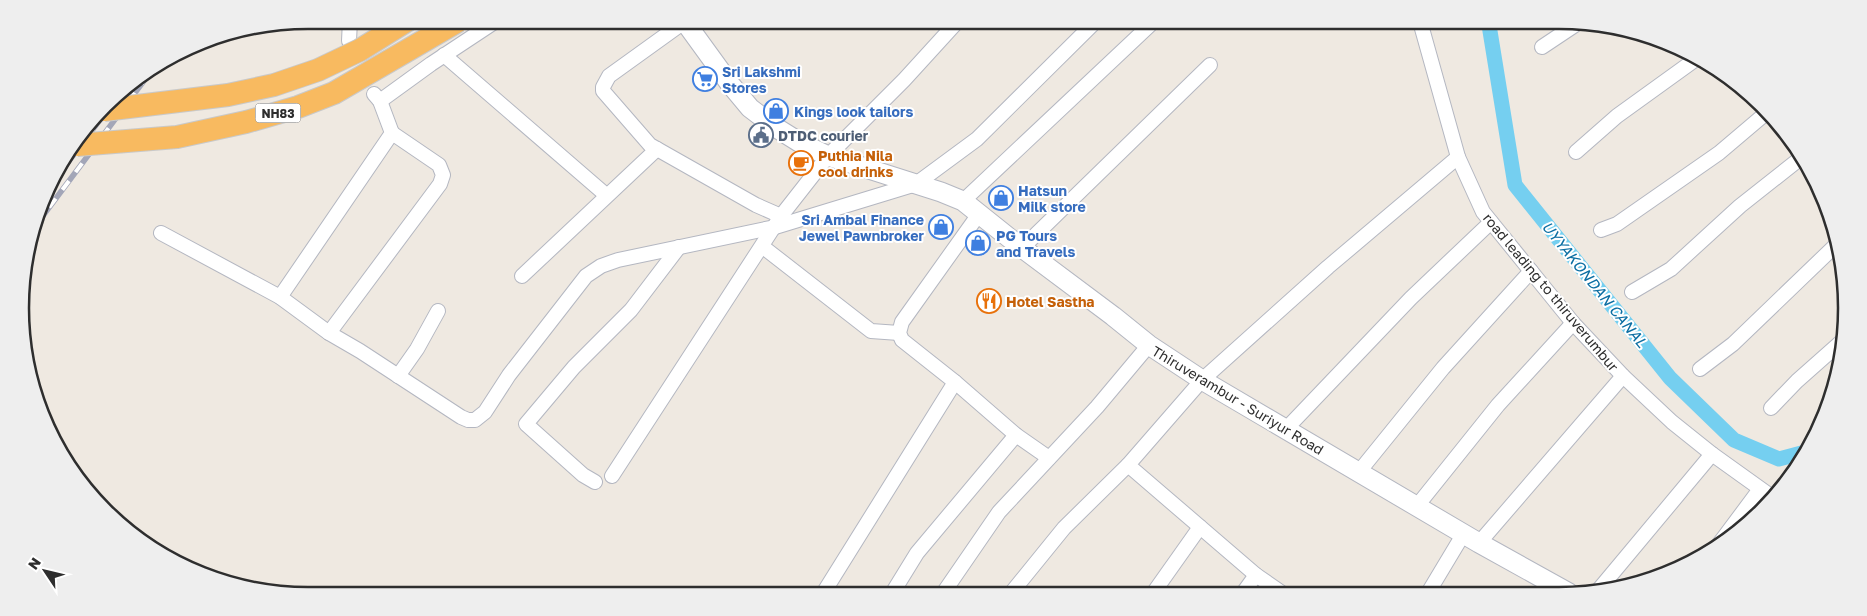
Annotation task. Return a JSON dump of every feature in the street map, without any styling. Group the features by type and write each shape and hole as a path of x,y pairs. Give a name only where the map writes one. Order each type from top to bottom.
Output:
{"highway":[{"name":"NH83","path":"113,109 228,95 274,85 318,70 360,50 394,29"},
{"name":"NH83","path":"82,145 177,137 246,122 298,107 334,93 444,29"}],"main road":[{"name":"Thiruverambur - Suriyur Road","path":"689,29 750,108 799,142 828,156 963,201 1150,345 1202,380 1358,473 1557,587"}],"street":[{"path":"349,41 350,29"},
{"path":"329,333 440,184 444,175 439,165 392,133 377,98 484,29"},
{"path":"674,29 609,76 602,87 605,94 650,145 756,205 778,222"},
{"path":"612,476 778,222 828,156 904,80 951,29"},
{"path":"161,233 280,297 329,333 461,417 475,420 485,412 509,375 586,276 601,266 618,260 778,222 916,184 977,139 1088,29"},
{"path":"963,201 1146,29"},
{"name":"road leading to thiruverumbur","path":"1422,29 1458,157 1482,212 1573,322 1622,376 1672,422 1766,493"},
{"path":"1542,47 1570,29"},
{"path":"444,55 606,196"},
{"path":"1576,152 1617,116 1691,62"},
{"path":"1022,248 1210,64"},
{"path":"1601,230 1617,224 1719,152 1762,117"},
{"path":"280,297 392,133"},
{"path":"522,276 657,149"},
{"path":"1016,587 1064,528 1128,465 1202,380 1328,267 1458,157"},
{"path":"1632,292 1670,269 1740,206 1797,161"},
{"path":"979,214 902,322 899,334 902,340 1016,435 1049,458"},
{"path":"1286,429 1411,298 1491,222"},
{"path":"596,482 526,424 574,367 631,310 679,247"},
{"path":"763,247 871,331 899,334"},
{"path":"1700,369 1733,344 1832,249"},
{"path":"1358,473 1444,368 1531,271"},
{"path":"398,376 417,349 438,311"},
{"path":"1416,506 1498,405 1573,322"},
{"path":"947,587 999,512 1097,407 1150,345"},
{"path":"1771,408 1797,381 1836,347"},
{"path":"1433,587 1471,538 1622,376"},
{"path":"827,587 954,382"},
{"path":"896,587 917,553 1016,435"},
{"path":"1605,583 1712,454"},
{"path":"1128,465 1256,575 1273,587"},
{"path":"1743,518 1766,493"},
{"path":"1158,587 1200,527"},
{"path":"1247,587 1256,575"}],"waterway":[{"name":"UYYAKONDAN CANAL","path":"1490,29 1515,185 1670,378 1734,440 1779,459 1797,454"}],"railway":[{"path":"46,211 142,83"},
{"path":"84,141 88,136"}],"place":[{"name":"Sri Lakshmi Stores","path":"705,79"},
{"name":"Kings look tailors","path":"776,111"},
{"name":"DTDC courier","path":"761,135"},
{"name":"Puthia Nila cool drinks","path":"801,163"},
{"name":"Hatsun Milk store","path":"1001,198"},
{"name":"Sri Ambal Finance Jewel Pawnbroker","path":"941,227"},
{"name":"PG Tours and Travels","path":"978,243"},
{"name":"Hotel Sastha","path":"989,301"}]}
